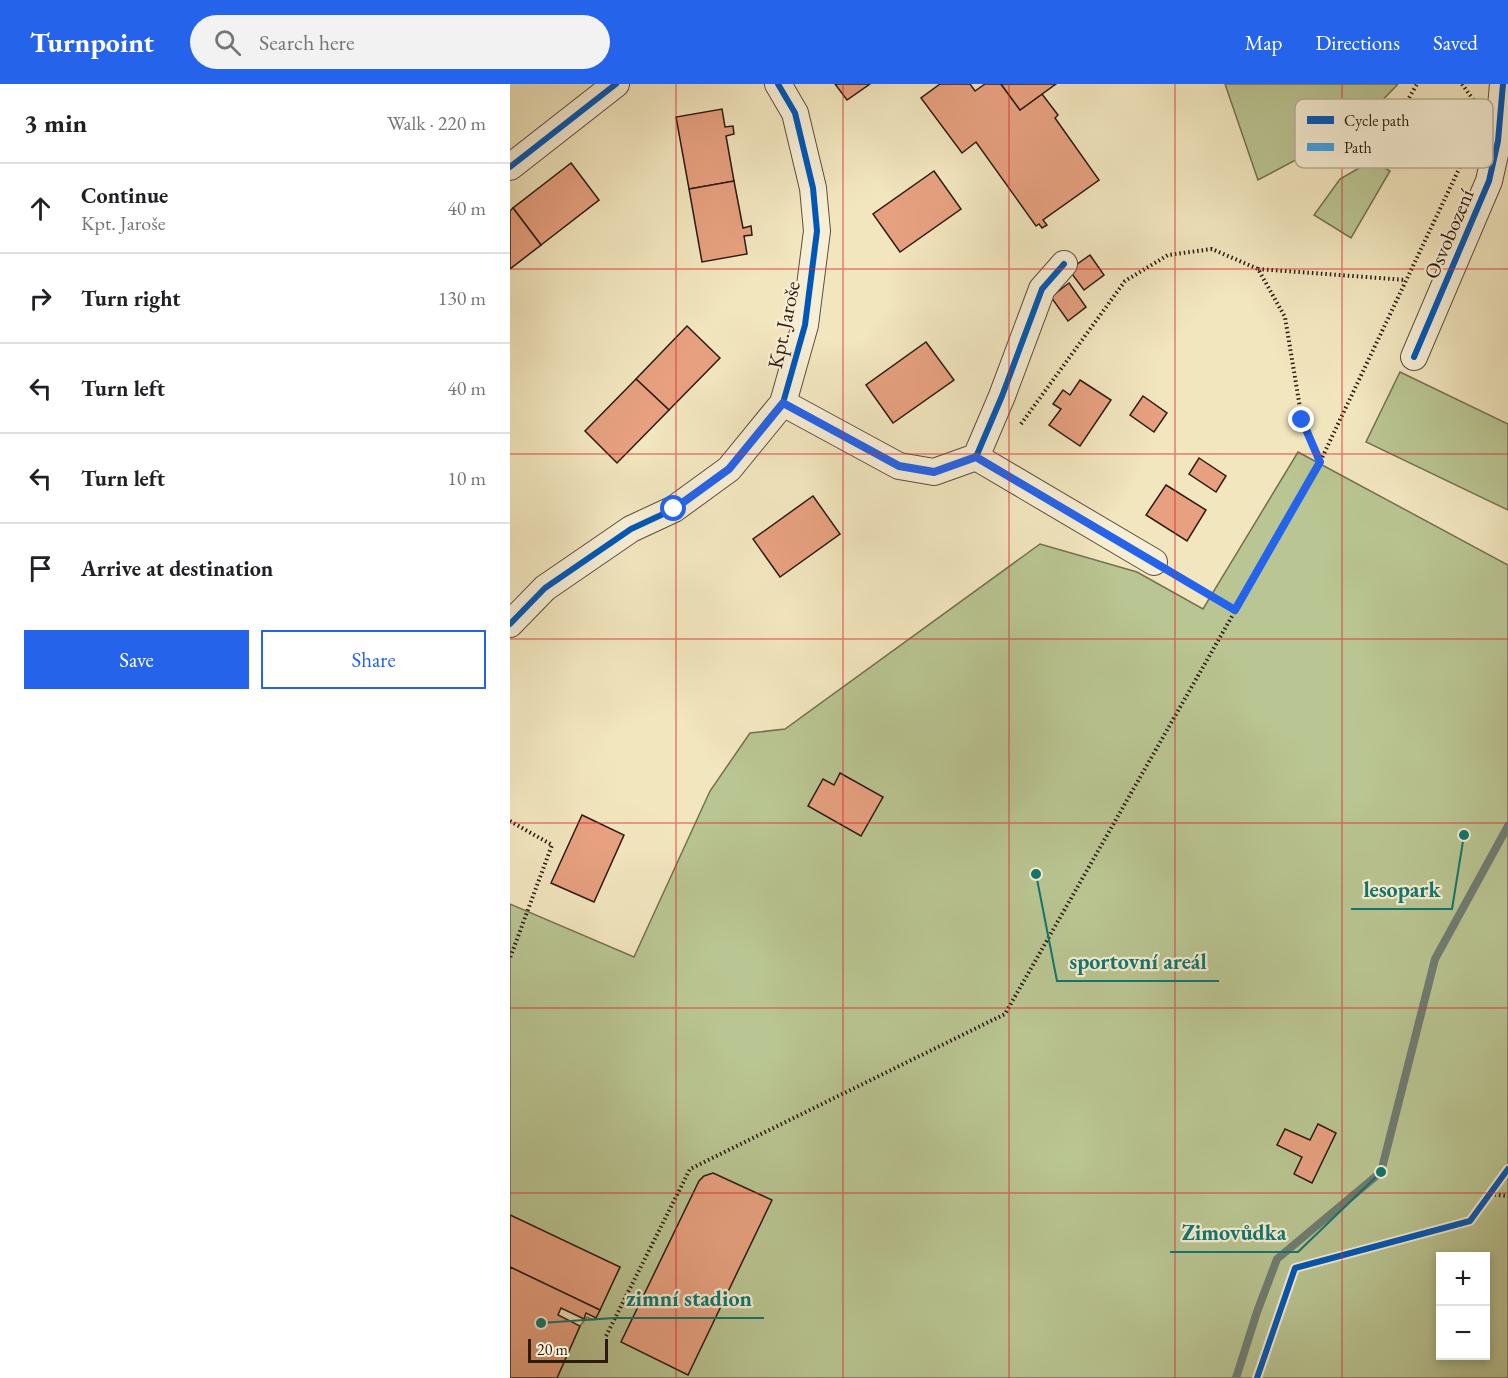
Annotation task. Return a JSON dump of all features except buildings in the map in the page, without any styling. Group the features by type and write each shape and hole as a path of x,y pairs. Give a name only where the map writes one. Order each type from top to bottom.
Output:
{"street":[{"name":"Kpt. Jaroše","path":"510,624 545,588 631,529 674,509 729,469 783,403 805,325 817,231 813,188 795,113 778,84"},
{"name":"Osvobození","path":"1493,163 1498,141 1503,84"},
{"path":"510,167 612,85"},
{"name":"Osvobození","path":"1414,357 1489,181 1492,168"},
{"path":"783,403 899,466 934,472 976,457 1002,396 1042,288 1064,264"},
{"path":"976,457 1154,562"}],"path":[{"path":"1408,99 1417,84"},
{"path":"606,1336 690,1169 1005,1014 1320,462 1459,168"},
{"path":"1019,426 1125,281 1168,255 1212,249 1258,269 1406,280"},
{"path":"1258,269 1285,317 1302,420 1320,462"},
{"path":"1154,562 1235,610"},
{"path":"510,821 552,845 510,958"},
{"path":"1490,1194 1508,1196"}],"green space":[{"path":"1225,84 1398,84 1384,99 1295,99 1295,160 1258,180"},
{"path":"1359,168 1385,168 1390,171 1351,238 1314,215 1340,179"},
{"path":"1400,372 1508,424 1508,510 1366,442"},
{"path":"1298,452 1508,565 1508,1378 557,1378 580,1326 587,1317 594,1320 620,1267 510,1215 510,904 634,957 710,791 750,733 785,729 1040,544 1137,572 1203,609"}],"waterway":[{"path":"1236,1378 1277,1259 1381,1172 1435,959 1508,826"}],"marked path":[{"path":"976,457 1154,562"}],"cycle path":[{"path":"510,167 616,84"},
{"path":"510,624 545,588 631,529 674,509 729,469 783,403 805,325 817,231 813,188 795,113 778,84"},
{"path":"1493,163 1498,141 1503,84"},
{"path":"1414,357 1489,181 1492,168"},
{"path":"783,403 899,466 934,472 976,457 1002,396 1042,289 1064,264"},
{"path":"1257,1378 1295,1268 1470,1221 1508,1169"}],"place":[{"name":"lesopark","path":"1464,835"},
{"name":"sportovní areál","path":"1036,874"},
{"name":"Zimovůdka","path":"1381,1172"},
{"name":"zimní stadion","path":"541,1323"}],"route":[{"path":"674,509 729,469 783,403 899,466 934,472 976,457 1235,610 1320,462 1302,420"}]}
